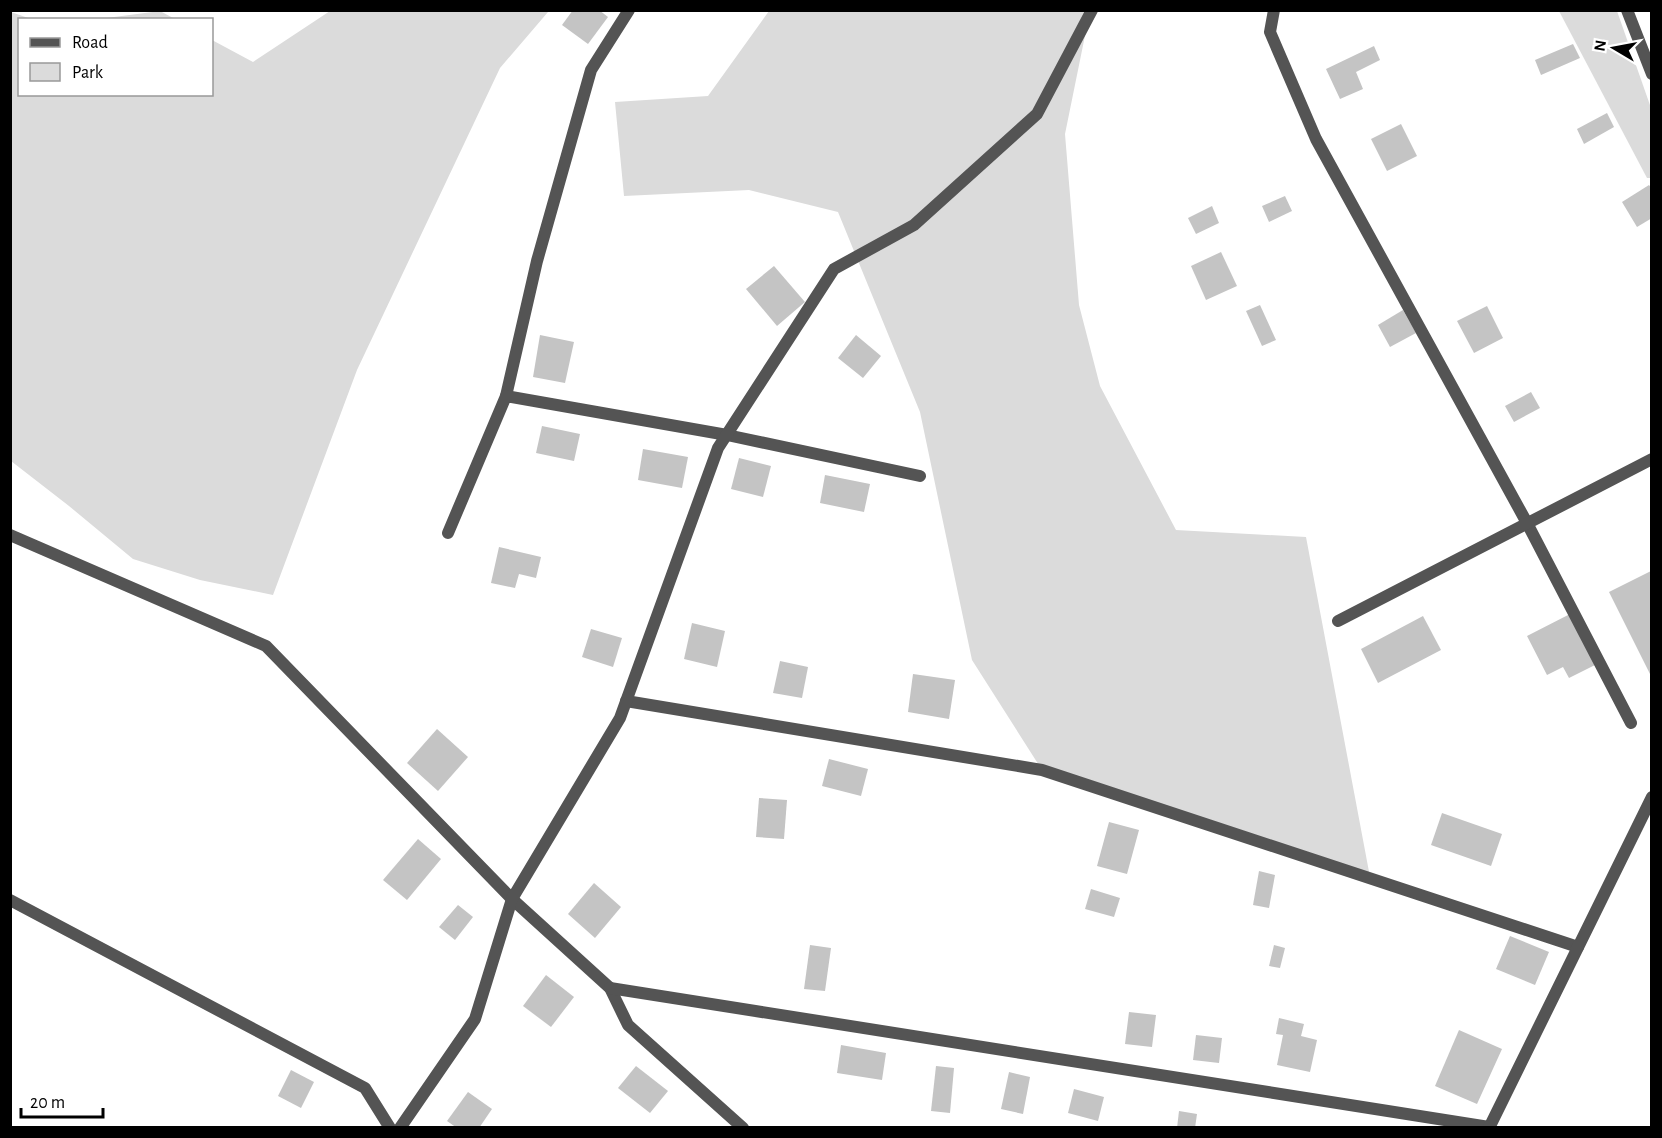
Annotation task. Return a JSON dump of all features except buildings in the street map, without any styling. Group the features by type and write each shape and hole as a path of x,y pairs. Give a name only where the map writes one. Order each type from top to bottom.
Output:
{"street":[{"path":"448,533 506,396 537,261 591,70 629,10"},
{"path":"400,1128 475,1019 512,899 620,718 718,448 726,435 834,268 914,225 1037,114 1092,10"},
{"path":"1274,10 1270,32 1316,139 1527,523 1631,723"},
{"path":"1627,10 1652,74"},
{"path":"506,396 726,435 920,476"},
{"path":"1338,621 1652,459"},
{"path":"10,535 266,646 512,899 610,988 628,1025 743,1128"},
{"path":"626,701 1042,770 1578,947"},
{"path":"610,988 1489,1127 1652,797"},
{"path":"10,900 365,1088 390,1128"}],"green space":[{"path":"160,11 173,18 107,18"},
{"path":"330,11 548,12 500,68 357,370 273,595 200,580 133,559 11,461 11,12 28,18 18,18 18,96 213,96 213,41 253,62"},
{"path":"769,11 1090,11 1065,134 1079,305 1100,386 1176,530 1306,537 1370,877 1042,770 972,660 920,412 838,212 749,190 624,196 615,102 708,96"},
{"path":"1559,11 1617,11 1651,108 1651,178 1647,178"}]}
